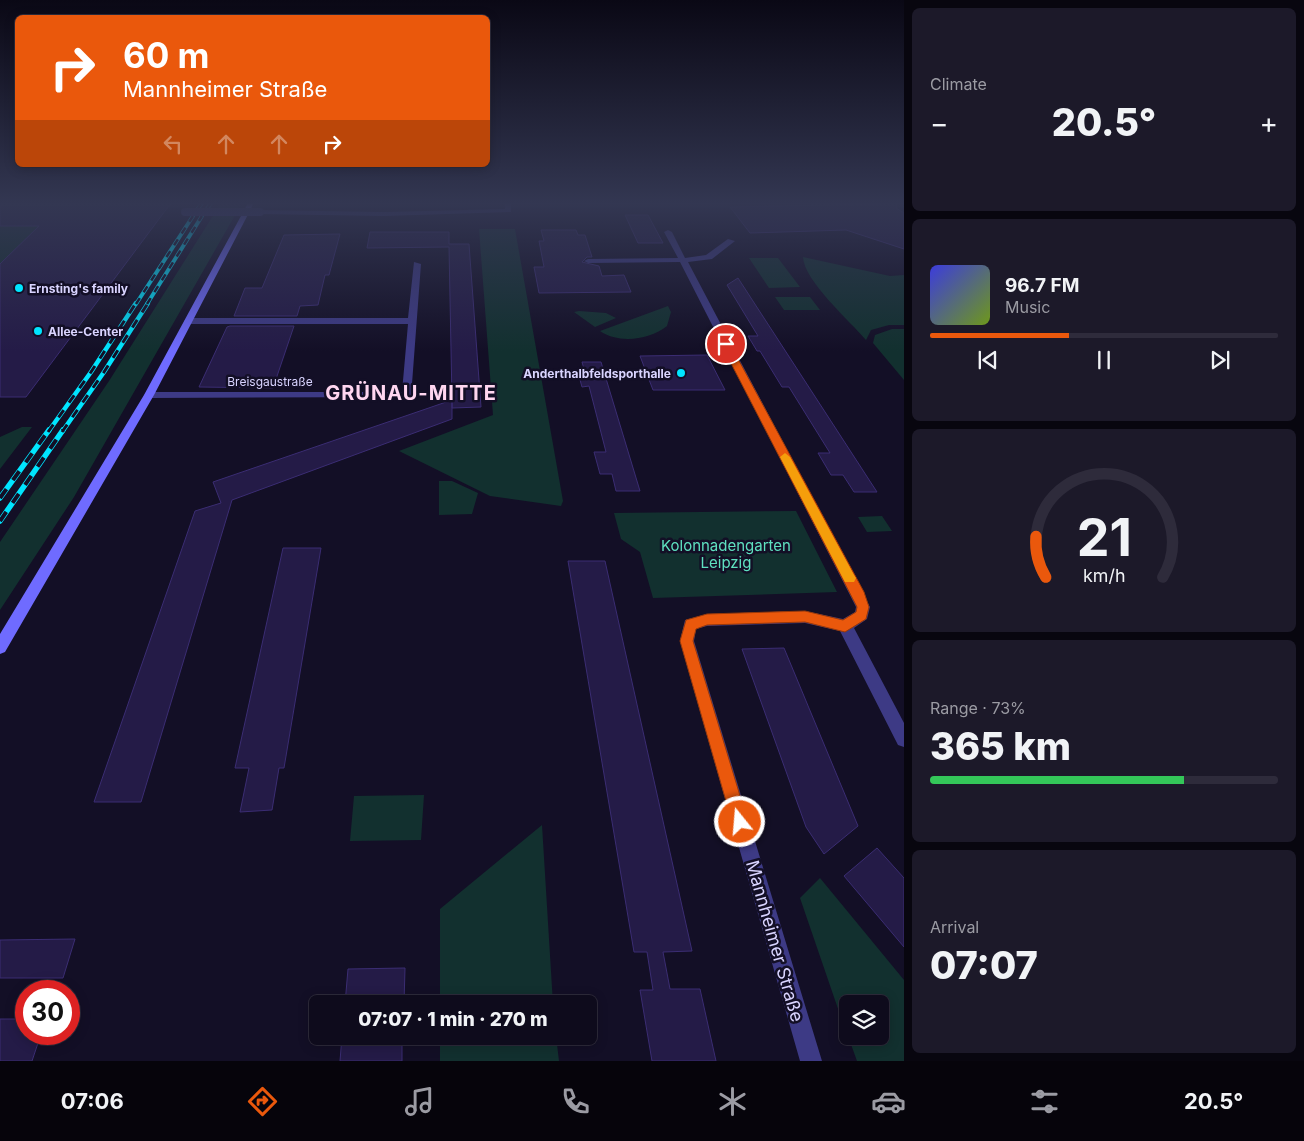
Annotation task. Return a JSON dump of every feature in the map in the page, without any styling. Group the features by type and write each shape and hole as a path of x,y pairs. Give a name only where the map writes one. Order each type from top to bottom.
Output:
{"street":[{"path":"0,646 149,395 225,253"},
{"path":"678,253 859,596 863,607 862,615 845,626 904,739"},
{"path":"588,261 682,261 709,257 715,253"},
{"name":"Breisgaustraße","path":"149,395 407,395 417,264"},
{"path":"188,321 413,321"},
{"name":"Mannheimer Straße","path":"811,1061 686,641 690,624 707,620 805,617 845,626"}],"green space":[{"path":"0,253 12,253 0,264"},
{"path":"190,253 214,253 74,497 0,610 0,542 109,381"},
{"path":"481,253 519,253 563,501 561,506 490,496 399,451 493,415"},
{"path":"803,257 890,276 904,275 904,325 889,325 871,330 866,340 819,289 805,267"},
{"path":"749,258 778,258 800,287 769,288"},
{"path":"775,297 810,297 820,310 784,310"},
{"path":"668,306 671,312 667,326 652,335 625,339 616,338 600,331"},
{"path":"574,312 606,313 616,318 595,327"},
{"path":"892,329 904,329 904,380 873,343 875,335"},
{"path":"22,427 32,427 0,469 0,437"},
{"path":"439,481 452,481 478,493 472,514 439,515"},
{"name":"Kolonnadengarten Leipzig","path":"796,511 837,592 653,598 640,552 621,539 614,513"},
{"path":"882,516 892,531 867,532 858,517"},
{"path":"424,795 421,840 350,841 354,796"},
{"path":"542,825 552,995 440,995 440,909"},
{"path":"820,878 904,980 904,1061 857,1061 851,1045 889,1045 889,995 839,995 839,1012 800,898"},
{"path":"440,1045 557,1045 559,1061 440,1061"}],"building":[{"name":"Allee-Center","path":"12,253 134,253 26,397 0,397 0,264"},
{"path":"277,253 335,253 329,275 325,275 318,305 300,306 297,316 234,316 245,288 262,288"},
{"path":"449,253 470,253 481,407 452,408 452,419 232,500 141,802 94,802 195,511 221,503 213,482 452,400"},
{"path":"541,253 591,253 592,257 587,257 582,262 599,266 602,276 624,275 631,292 539,293 534,267 544,267"},
{"path":"738,278 877,492 854,492 843,475 831,475 818,453 830,453 789,387 782,387 760,351 757,351 748,336 758,336 727,285"},
{"path":"294,326 273,388 199,387 227,327"},
{"name":"Anderthalbfeldsporthalle","path":"707,355 725,390 653,390 640,356"},
{"path":"582,362 601,362 640,491 616,491 612,474 600,474 594,452 606,452 589,386 582,387 577,369 584,369"},
{"path":"283,548 321,548 284,768 279,768 272,810 240,812 249,768 235,768"},
{"path":"568,561 605,561 692,951 663,952 670,989 700,989 716,1061 652,1061 640,990 653,990 647,952 634,952"},
{"path":"784,648 858,826 824,854 806,827 742,649"},
{"path":"877,848 904,878 904,947 844,876"},
{"path":"75,939 63,978 0,978 0,940"},
{"path":"405,968 404,995 346,995 348,969"},
{"path":"0,1019 15,1019 15,1045 37,1045 32,1061 0,1061"},
{"path":"341,1045 402,1045 402,1061 340,1061"}],"railway":[{"path":"136,304 169,253"},
{"path":"147,304 179,253"},
{"path":"48,432 91,372 136,303"},
{"path":"62,432 104,372 148,303"},
{"path":"0,498 49,430"},
{"path":"0,521 63,430"}],"slow traffic":[{"path":"785,457 850,578"}],"place":[{"name":"Ernsting's family","path":"19,288"},
{"name":"Allee-Center","path":"38,331"},
{"name":"Anderthalbfeldsporthalle","path":"681,373"}],"district":[{"name":"GRÜNAU-MITTE","path":"411,393"}],"route":[{"path":"726,344 859,596 863,607 862,615 845,626 805,617 707,620 690,624 686,641 740,822"}]}
